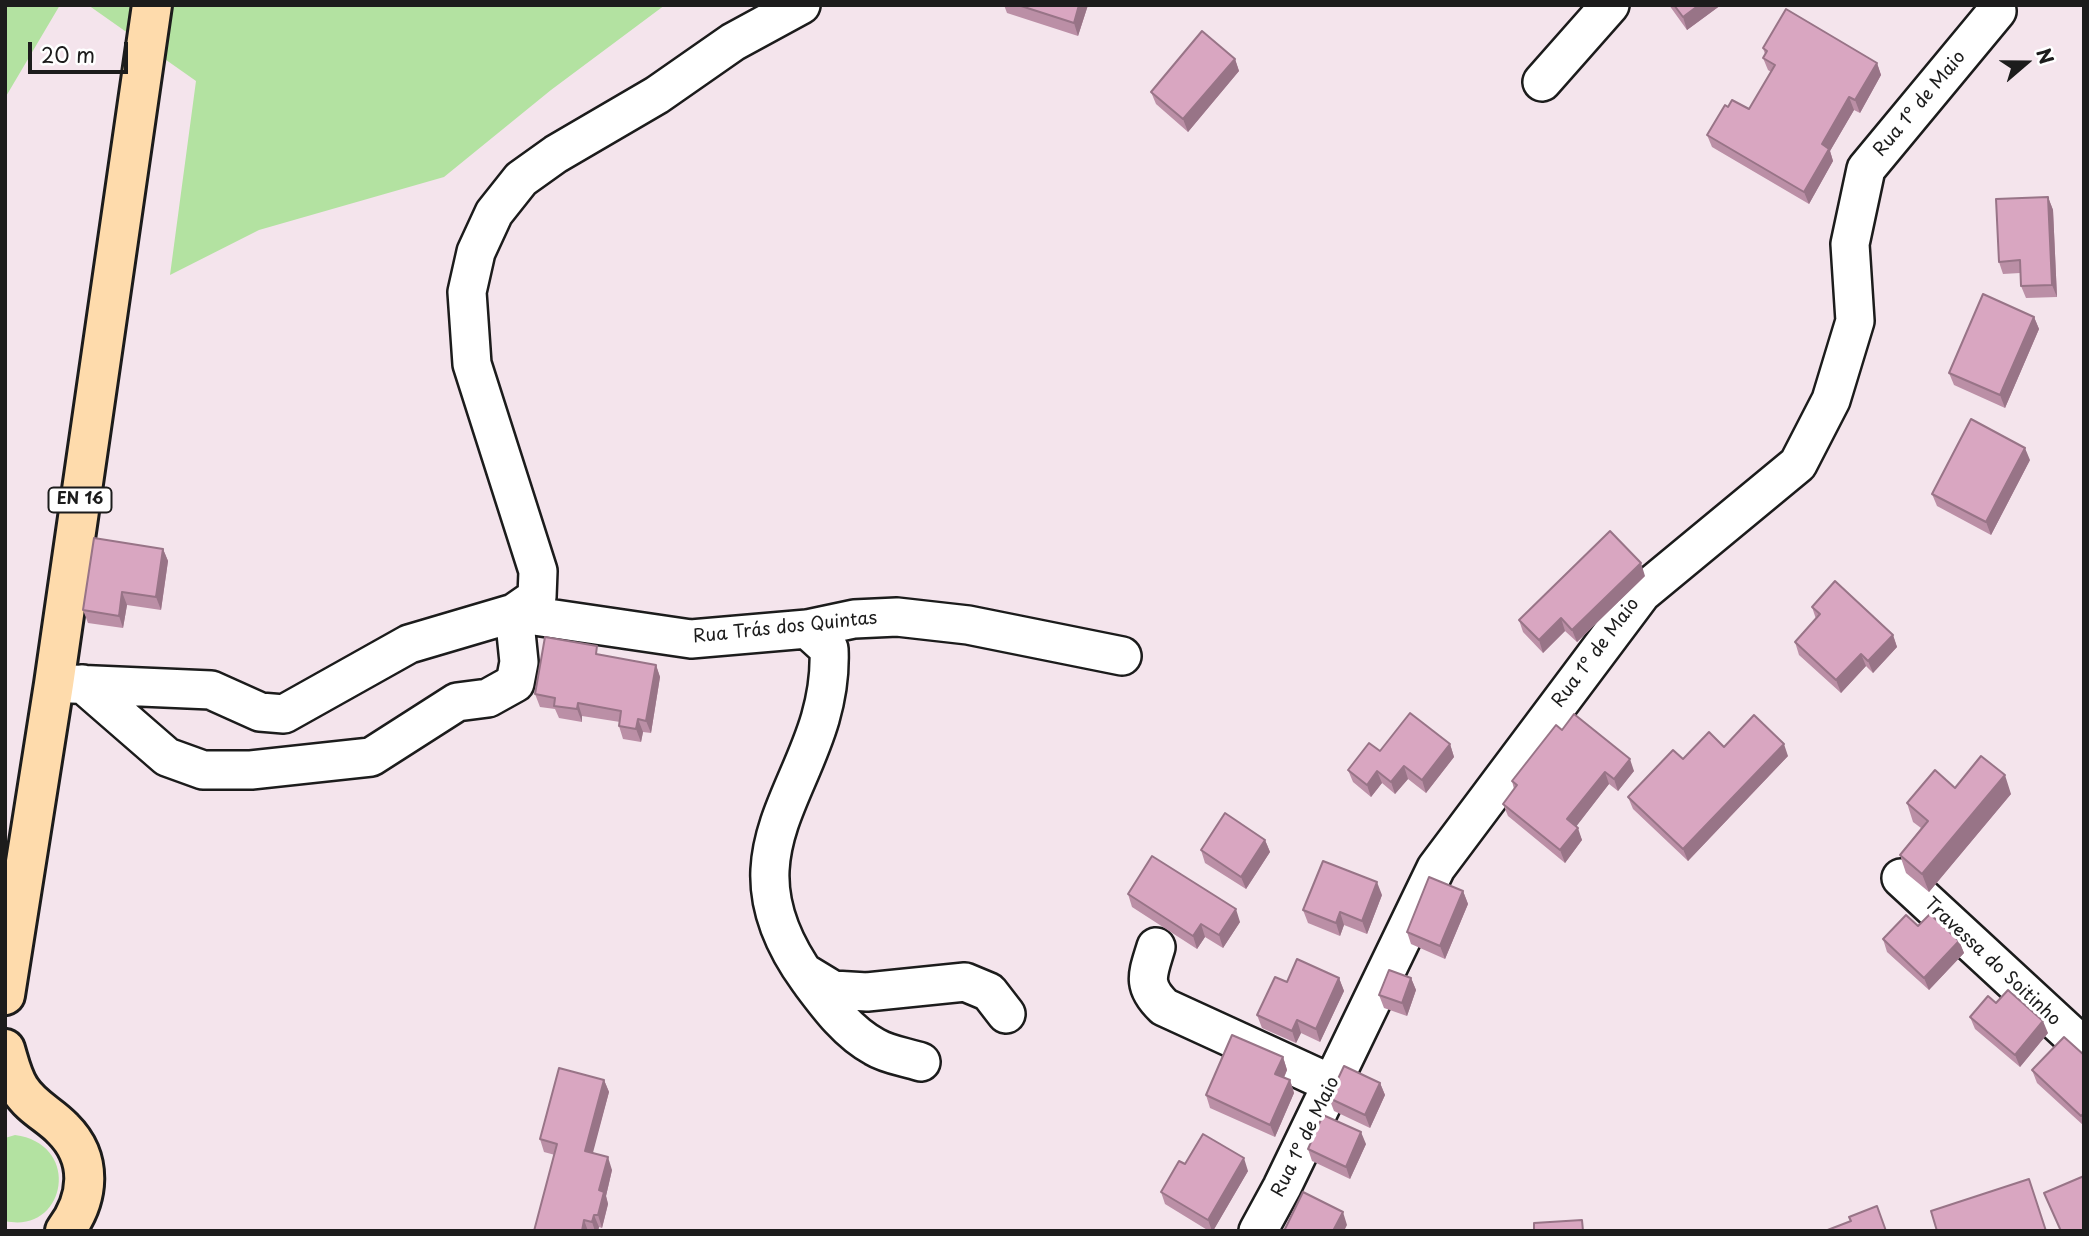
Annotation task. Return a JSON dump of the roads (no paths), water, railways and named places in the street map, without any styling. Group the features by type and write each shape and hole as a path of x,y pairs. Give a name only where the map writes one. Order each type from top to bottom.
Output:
{"main road":[{"name":"EN 16","path":"5,995 69,684 152,5"},
{"path":"5,1049 21,1090 43,1115 62,1128 77,1146 84,1169 85,1192 78,1214 65,1231"},
{"path":"5,1109 20,1108 43,1115"}],"street":[{"path":"69,684 167,757 204,770 251,770 371,757 457,702 488,698 515,683 519,662 514,613 537,597 538,571 472,364 467,333 467,292 476,252 490,223 521,179 556,153 657,95 733,42 801,5"},
{"path":"1542,82 1610,5"},
{"name":"Rua 1° de Maio","path":"1258,1231 1436,869 1642,593 1798,464 1831,400 1855,321 1850,244 1866,169 1997,11 1996,5"},
{"name":"Rua Trás dos Quintas","path":"69,684 211,690 260,712 284,714 409,644 514,613 691,639 807,629 854,619 897,617 968,625 1122,656"},
{"path":"807,629 829,649 830,675 809,750 773,837 767,875 778,925 804,973 834,1014 875,1048 921,1062"},
{"name":"Travessa do Soitinho","path":"1901,877 2084,1047"},
{"path":"1156,947 1147,978 1152,995 1164,1007 1332,1084"},
{"path":"804,973 833,990 855,991 965,982 989,992 1006,1014"}]}
